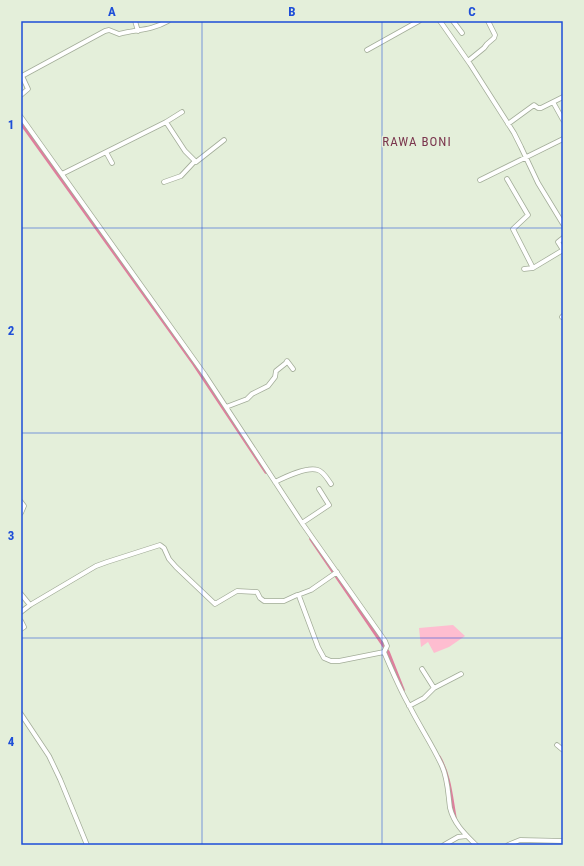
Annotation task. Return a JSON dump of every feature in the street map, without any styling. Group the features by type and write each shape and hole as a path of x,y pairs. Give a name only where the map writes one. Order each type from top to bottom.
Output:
{"street":[{"path":"135,21 138,30"},
{"path":"21,96 28,89 22,76 105,31 109,30 119,34 149,29 168,21"},
{"path":"367,50 419,21"},
{"path":"453,21 462,34"},
{"path":"468,61 480,52 494,38 495,35 488,21"},
{"path":"442,22 522,147 538,183 563,224"},
{"path":"508,124 534,105 541,108 563,97"},
{"path":"553,102 563,120"},
{"path":"62,174 166,122 182,112"},
{"path":"21,117 205,375 335,573 385,641 385,649 410,705 443,767 452,814 460,830 476,845"},
{"path":"166,122 185,151 194,161"},
{"path":"480,180 563,139"},
{"path":"164,182 181,176 194,161 198,162 224,140"},
{"path":"106,152 112,163"},
{"path":"506,179 528,216 513,229 533,268"},
{"path":"524,268 533,268 563,250 558,242 563,238"},
{"path":"226,407 247,399 252,394 268,386 275,377 276,371 286,364 287,360 293,369"},
{"path":"275,482 302,471 314,469 320,470 331,484"},
{"path":"302,523 330,505 319,489"},
{"path":"21,502 24,506 21,513"},
{"path":"21,612 30,605 96,566 158,545 163,546 169,559 178,570 215,604 237,591 257,592 260,598 264,601 284,601 310,590 335,573"},
{"path":"21,594 30,605"},
{"path":"298,595 301,599 318,647 324,658 331,661 339,661 385,649"},
{"path":"21,621 24,627 21,629"},
{"path":"422,669 434,688"},
{"path":"410,705 424,698 434,688 462,674"},
{"path":"21,714 49,756 87,845"},
{"path":"557,745 563,750"},
{"path":"444,845 458,837 467,836"},
{"path":"508,845 520,840 563,841"}],"shaded area":[{"path":"453,625 465,636 449,647 434,653 428,642 421,647 419,628"}],"waterway":[{"path":"21,123 194,364 266,472"},
{"path":"311,539 388,652 403,690"},
{"path":"439,757 448,779 455,818"}],"district":[{"name":"RAWA BONI","path":"417,141"}]}
